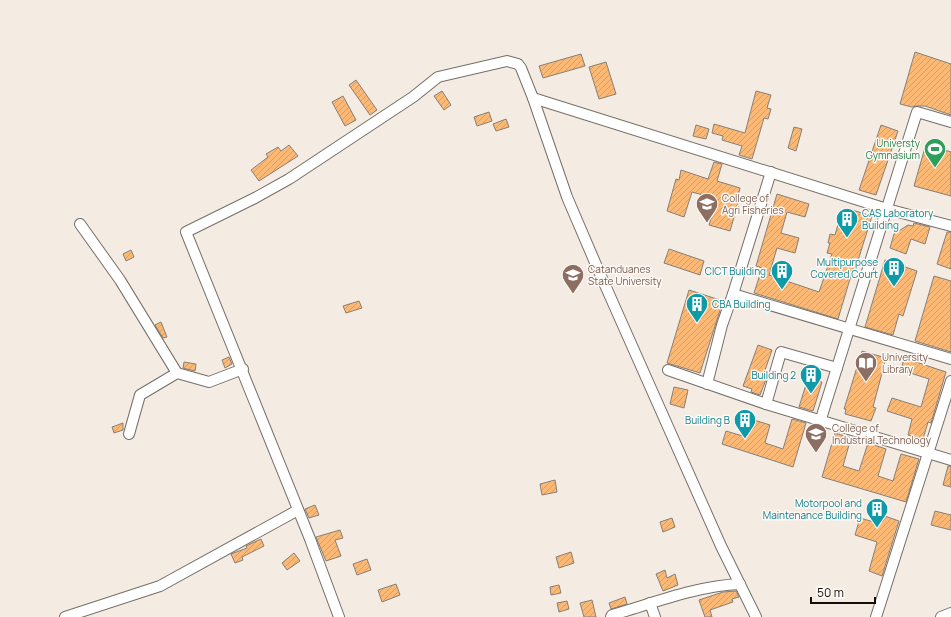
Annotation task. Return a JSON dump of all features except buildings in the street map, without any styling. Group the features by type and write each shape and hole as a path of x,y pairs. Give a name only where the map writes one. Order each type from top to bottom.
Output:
{"street":[{"path":"339,617 243,369 186,232 256,198 289,179 413,97 438,77 511,61 518,64 521,68 533,98 567,197 721,546 756,617"},
{"path":"533,98 887,209 951,226"},
{"path":"820,422 917,112 951,122"},
{"path":"707,384 722,325 771,172"},
{"path":"80,224 120,280 177,373 208,382 243,369"},
{"path":"733,294 951,359"},
{"path":"766,404 781,352 837,368"},
{"path":"668,370 820,422 951,460"},
{"path":"129,434 140,395 177,373"},
{"path":"876,617 951,381"},
{"path":"65,617 160,586 298,510"},
{"path":"611,617 612,615 650,603 718,585 740,584"},
{"path":"650,603 654,617"},
{"path":"941,617 951,613"}],"place":[{"name":"Universty Gymnasium","path":"935,168"},
{"name":"College of Agri Fisheries","path":"707,224"},
{"name":"CAS Laboratory Building","path":"847,238"},
{"name":"Multipurpose Covered Court","path":"894,288"},
{"name":"CICT Building","path":"782,290"},
{"name":"Catanduanes State University","path":"573,294"},
{"name":"CBA Building","path":"697,324"},
{"name":"University Library","path":"866,382"},
{"name":"Building 2","path":"811,394"},
{"name":"Building B","path":"745,440"},
{"name":"College of Industrial Technology","path":"816,454"},
{"name":"Motorpool and Maintenance Building","path":"877,528"}]}
